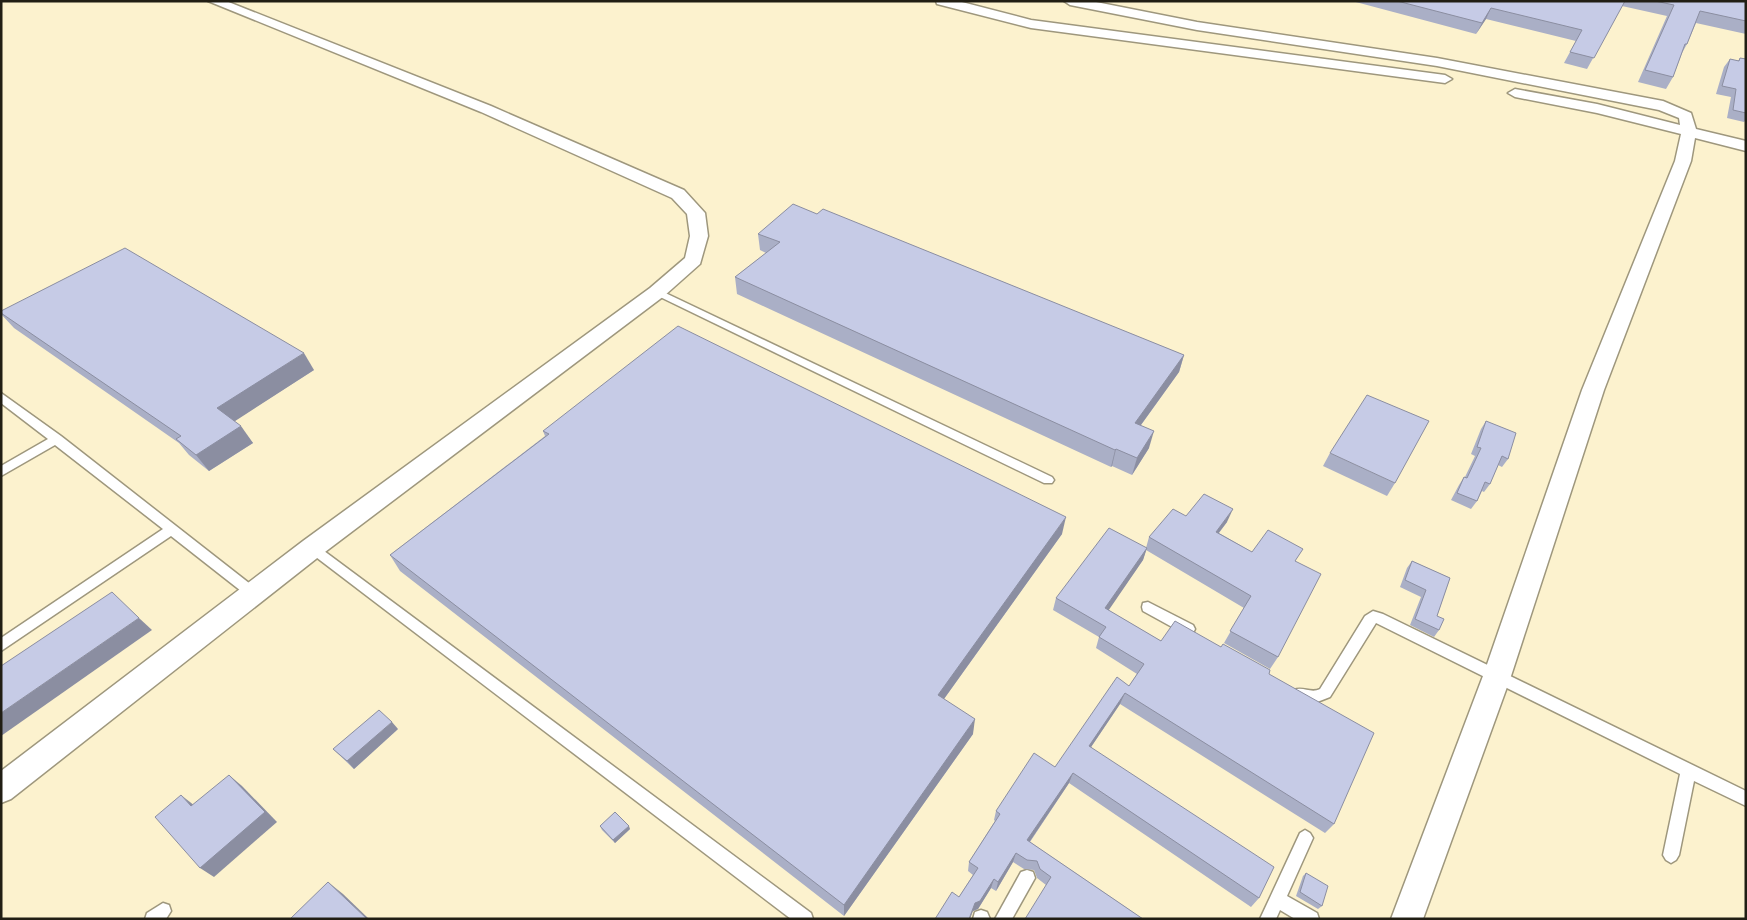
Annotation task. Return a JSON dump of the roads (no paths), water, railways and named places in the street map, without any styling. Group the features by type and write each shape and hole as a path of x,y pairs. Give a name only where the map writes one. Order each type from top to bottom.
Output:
{"street":[{"path":"1,789 312,548 657,292 694,260 699,236 696,213 678,194 486,109 214,1"},
{"path":"942,1 1040,25 1461,82"},
{"path":"1070,1 1198,26 1437,62 1663,106 1686,116 1689,131 1683,161 1593,390 1497,676 1407,919"},
{"path":"1500,90 1596,109 1746,146"}],"lane":[{"path":"657,292 1048,480"},
{"path":"1,397 254,594"},
{"path":"1,472 57,439"},
{"path":"1,645 171,530"},
{"path":"312,548 805,919"},
{"path":"1148,607 1198,636"},
{"path":"1290,689 1307,698 1318,698 1325,693 1373,617 1746,799"},
{"path":"1671,855 1688,772"},
{"path":"1268,919 1305,838"},
{"path":"1003,919 1027,878"},
{"path":"1277,899 1311,919"}]}
